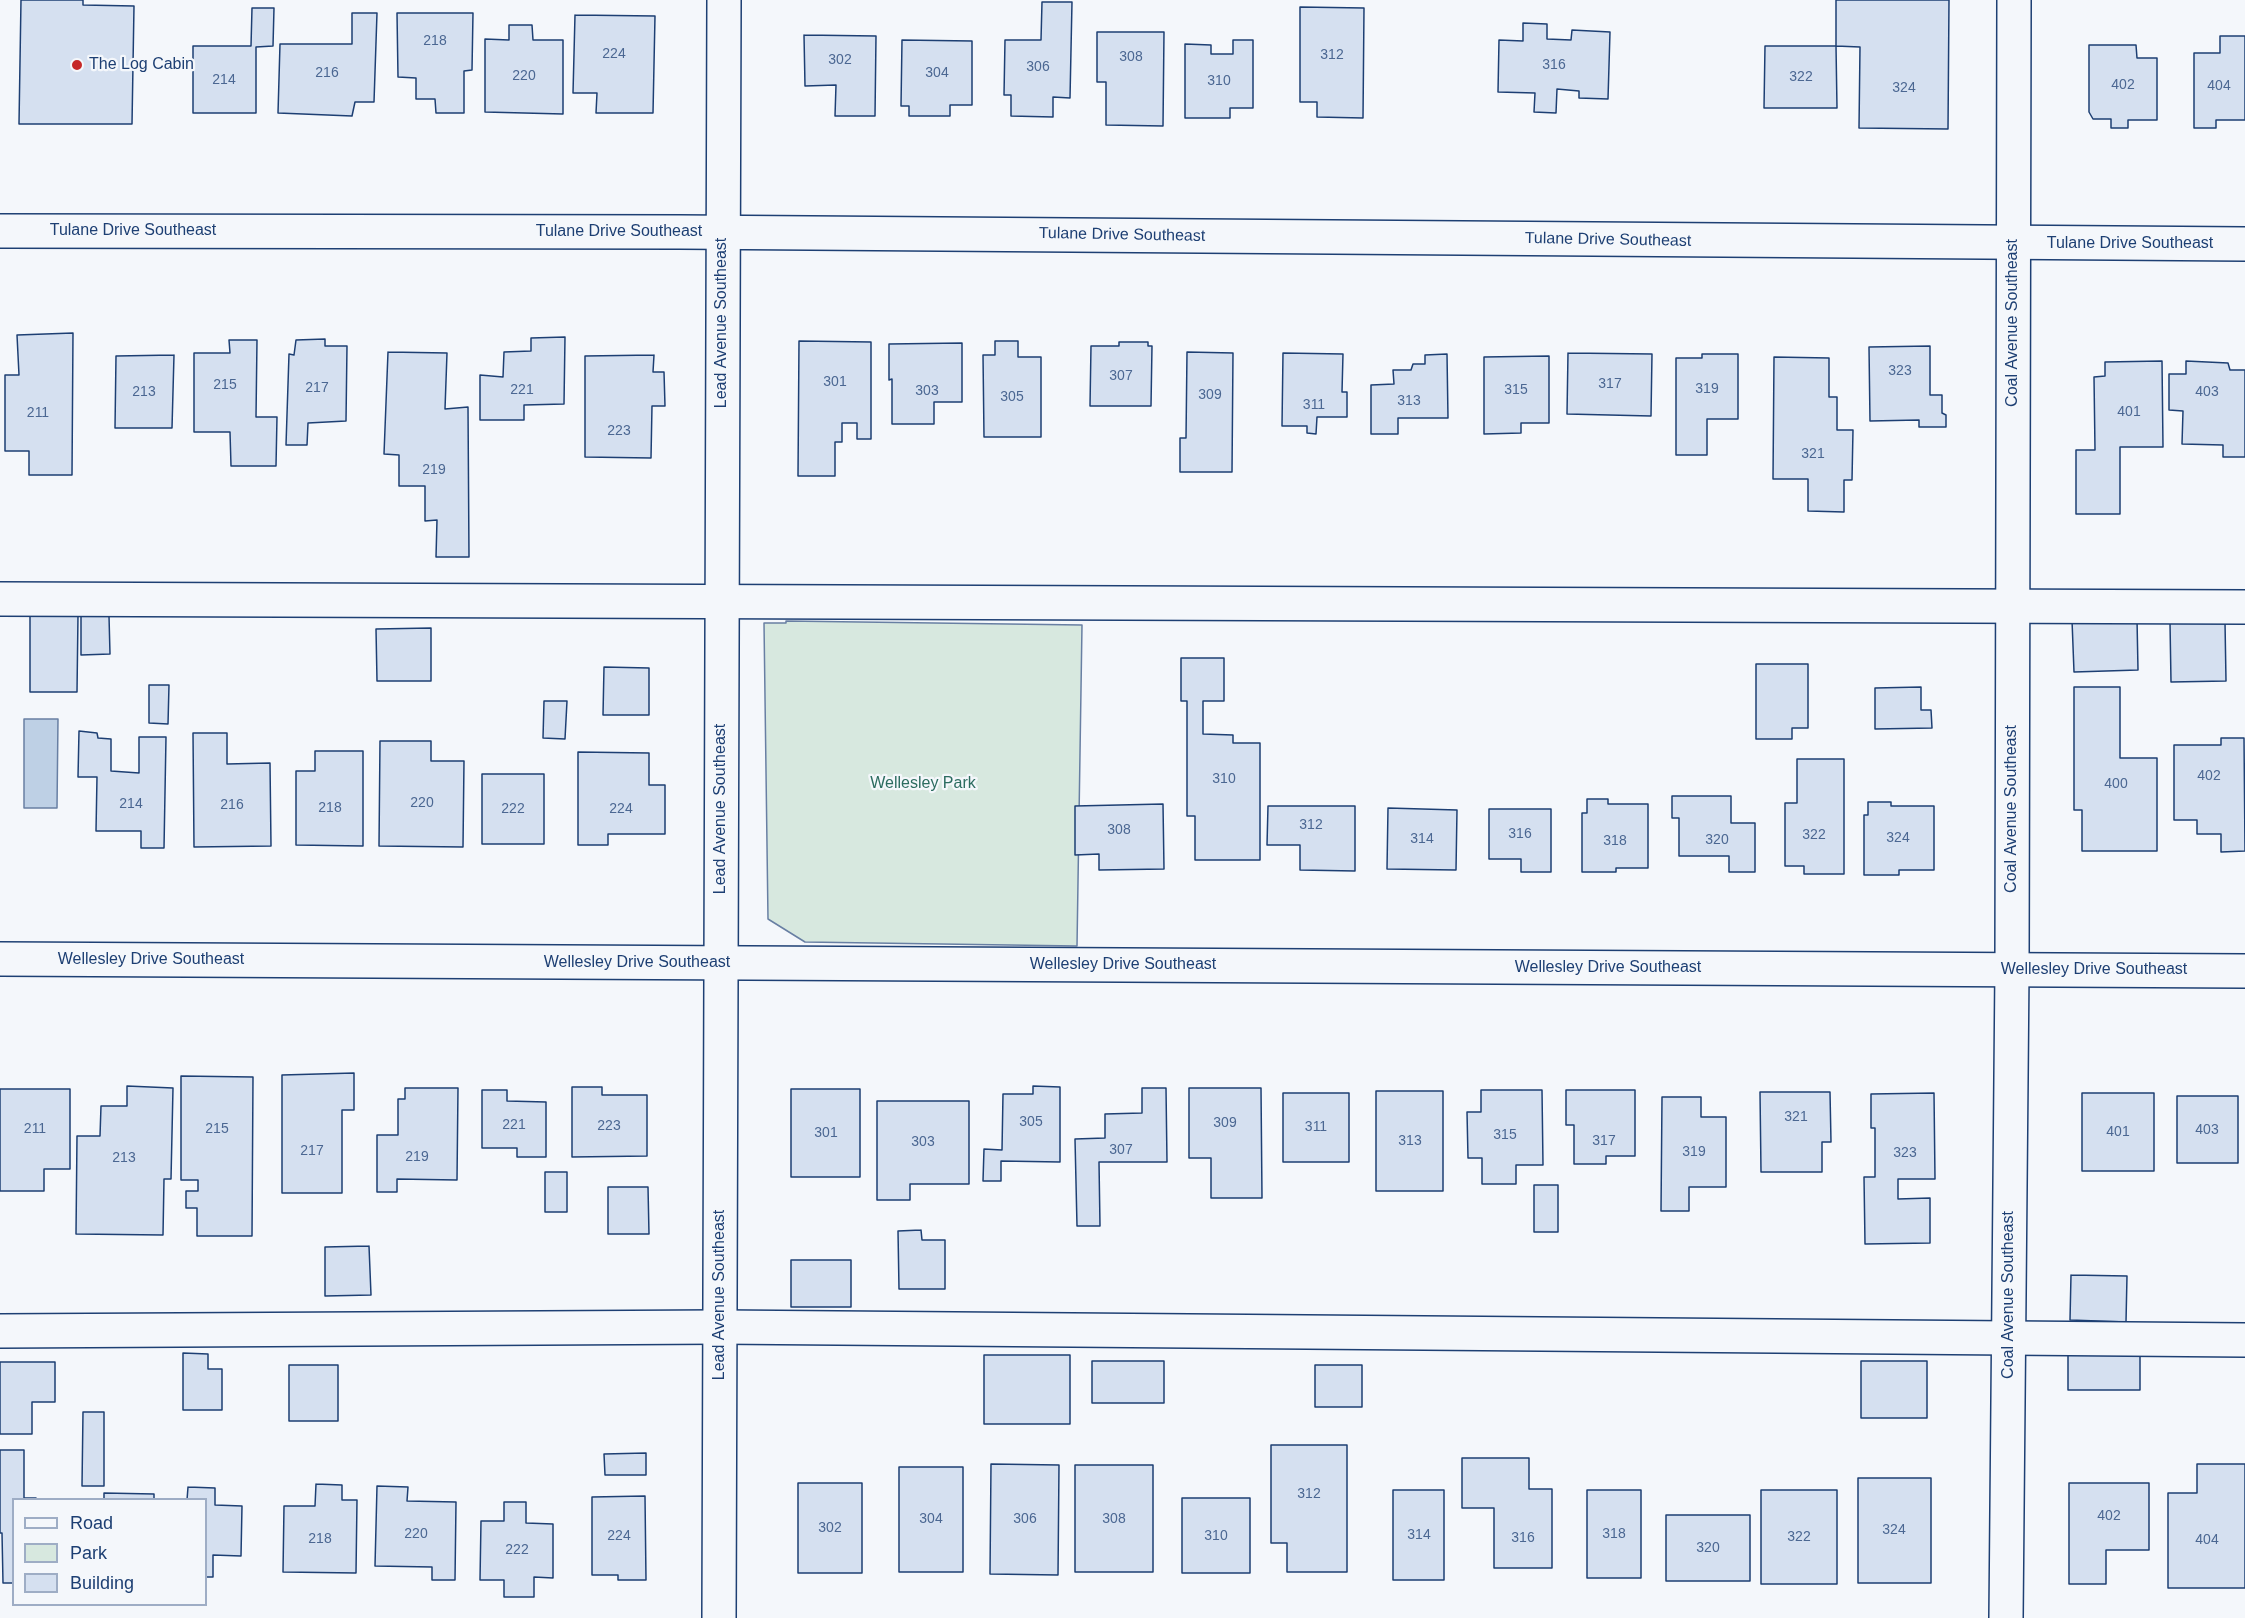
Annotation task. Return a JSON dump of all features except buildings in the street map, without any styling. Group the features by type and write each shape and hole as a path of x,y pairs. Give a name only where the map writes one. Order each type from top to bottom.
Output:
{"street":[{"name":"Lead Avenue Southeast","path":"719,1618 724,0"},
{"name":"Coal Avenue Southeast","path":"2006,1618 2012,969 2014,0"},
{"name":"Tulane Drive Southeast","path":"0,231 723,232 2245,244"},
{"path":"0,598 2245,607"},
{"name":"Wellesley Drive Southeast","path":"0,959 2245,970"},
{"path":"0,1331 720,1327 2009,1340 2245,1340"}],"green space":[{"name":"Wellesley Park","path":"786,621 1082,625 1077,946 805,942 768,919 764,623 786,623"}],"water":[{"path":"24,719 58,719 57,808 24,808"}],"place":[{"name":"The Log Cabin","path":"77,65"}]}
